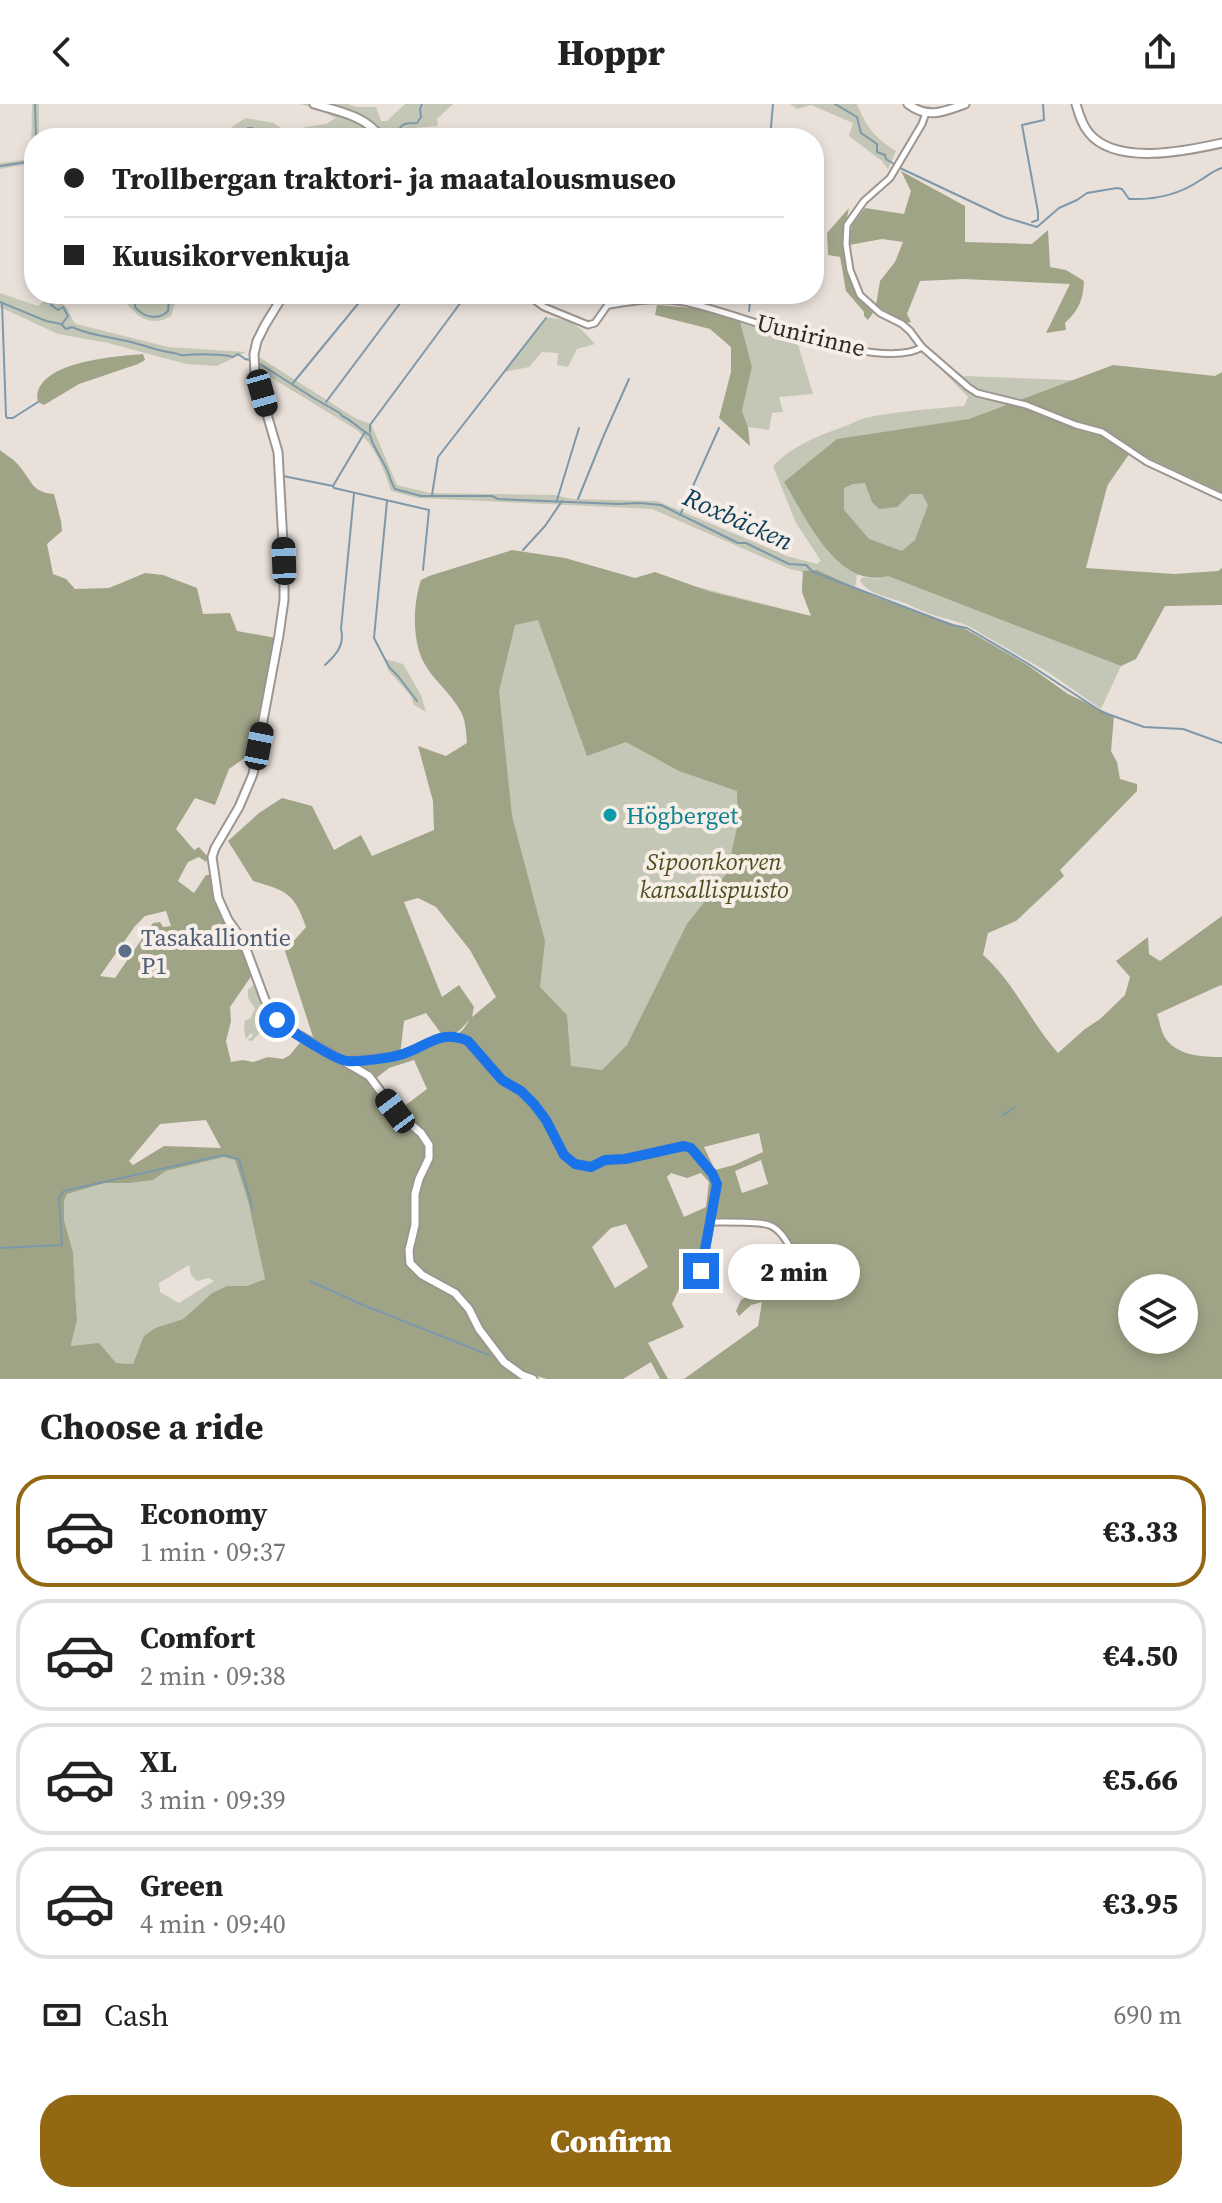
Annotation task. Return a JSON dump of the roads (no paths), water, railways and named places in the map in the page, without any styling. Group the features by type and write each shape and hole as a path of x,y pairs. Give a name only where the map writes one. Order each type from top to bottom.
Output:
{"street":[{"path":"314,104 374,128"},
{"path":"908,104 926,113 965,104"},
{"path":"1076,104 1087,131 1105,146 1119,151 1168,152 1222,143"},
{"path":"926,113 890,178 855,211 847,225 850,270 860,295 880,313 902,324 922,347 977,393 1026,405 1102,432 1147,462 1222,497"},
{"path":"278,304 257,341 254,354 255,373 280,463 285,582 281,623 253,774 239,807 215,848 212,864 218,898 243,941 270,1009 283,1025 369,1076 395,1111 421,1133 429,1145 429,1158 415,1194 410,1263 422,1275 455,1293 504,1362 533,1379"},
{"name":"Uunirinne","path":"540,304 588,325 595,323 607,306 616,304"},
{"name":"Uunirinne","path":"694,304 842,347 903,354 922,347"},
{"path":"345,1061 401,1055 443,1037 462,1038 502,1080 521,1091 534,1104 564,1155 575,1164 591,1167 605,1160 638,1157 684,1146 691,1148 717,1184 701,1276"},
{"path":"710,1222 770,1225 785,1238 804,1292"}],"waterway":[{"path":"35,104 36,128"},
{"path":"400,128 417,123 422,104"},
{"path":"771,128 773,104"},
{"path":"835,104 857,117 861,133 877,144 877,152 894,164"},
{"path":"1032,222 1038,220 1038,212 1022,125 1044,120 1043,104"},
{"path":"0,166 24,162"},
{"path":"900,168 1004,217 1037,227 1059,208 1087,193 1117,188 1122,189 1129,199 1148,199 1183,190 1222,168"},
{"name":"Roxbäcken","path":"0,302 61,324 66,329 72,327 180,355 233,357 238,354 250,360"},
{"path":"2,303 6,416 13,418 38,402"},
{"path":"52,304 58,310 63,307 68,316 62,324"},
{"path":"135,304 138,310 155,317 168,311 169,304"},
{"path":"293,383 358,304"},
{"path":"326,402 400,304"},
{"path":"370,432 370,425 460,304"},
{"path":"749,311 750,304"},
{"path":"432,495 438,457 546,318"},
{"name":"Roxbäcken","path":"257,362 370,435 395,489 421,496 492,496 498,499 661,505 789,564 806,565 813,572 967,628 1102,712 1144,727 1183,729 1222,743"},
{"path":"258,370 277,437"},
{"path":"578,499 629,379"},
{"path":"557,500 579,428"},
{"path":"680,515 719,428"},
{"path":"365,432 333,486 429,510 423,570"},
{"path":"282,467 283,476 333,486"},
{"path":"325,665 342,640 354,494"},
{"path":"387,501 374,638 389,667 417,701"},
{"path":"523,550 562,501"},
{"path":"1003,1115 1015,1107"},
{"path":"0,1248 62,1245 59,1197 64,1191 223,1155 239,1159 253,1210"},
{"path":"310,1281 489,1355"}],"place":[{"name":"Högberget","path":"610,815"},
{"name":"Tasakalliontie P1","path":"125,951"}],"park label":[{"name":"Sipoonkorven kansallispuisto","path":"714,875"}]}
